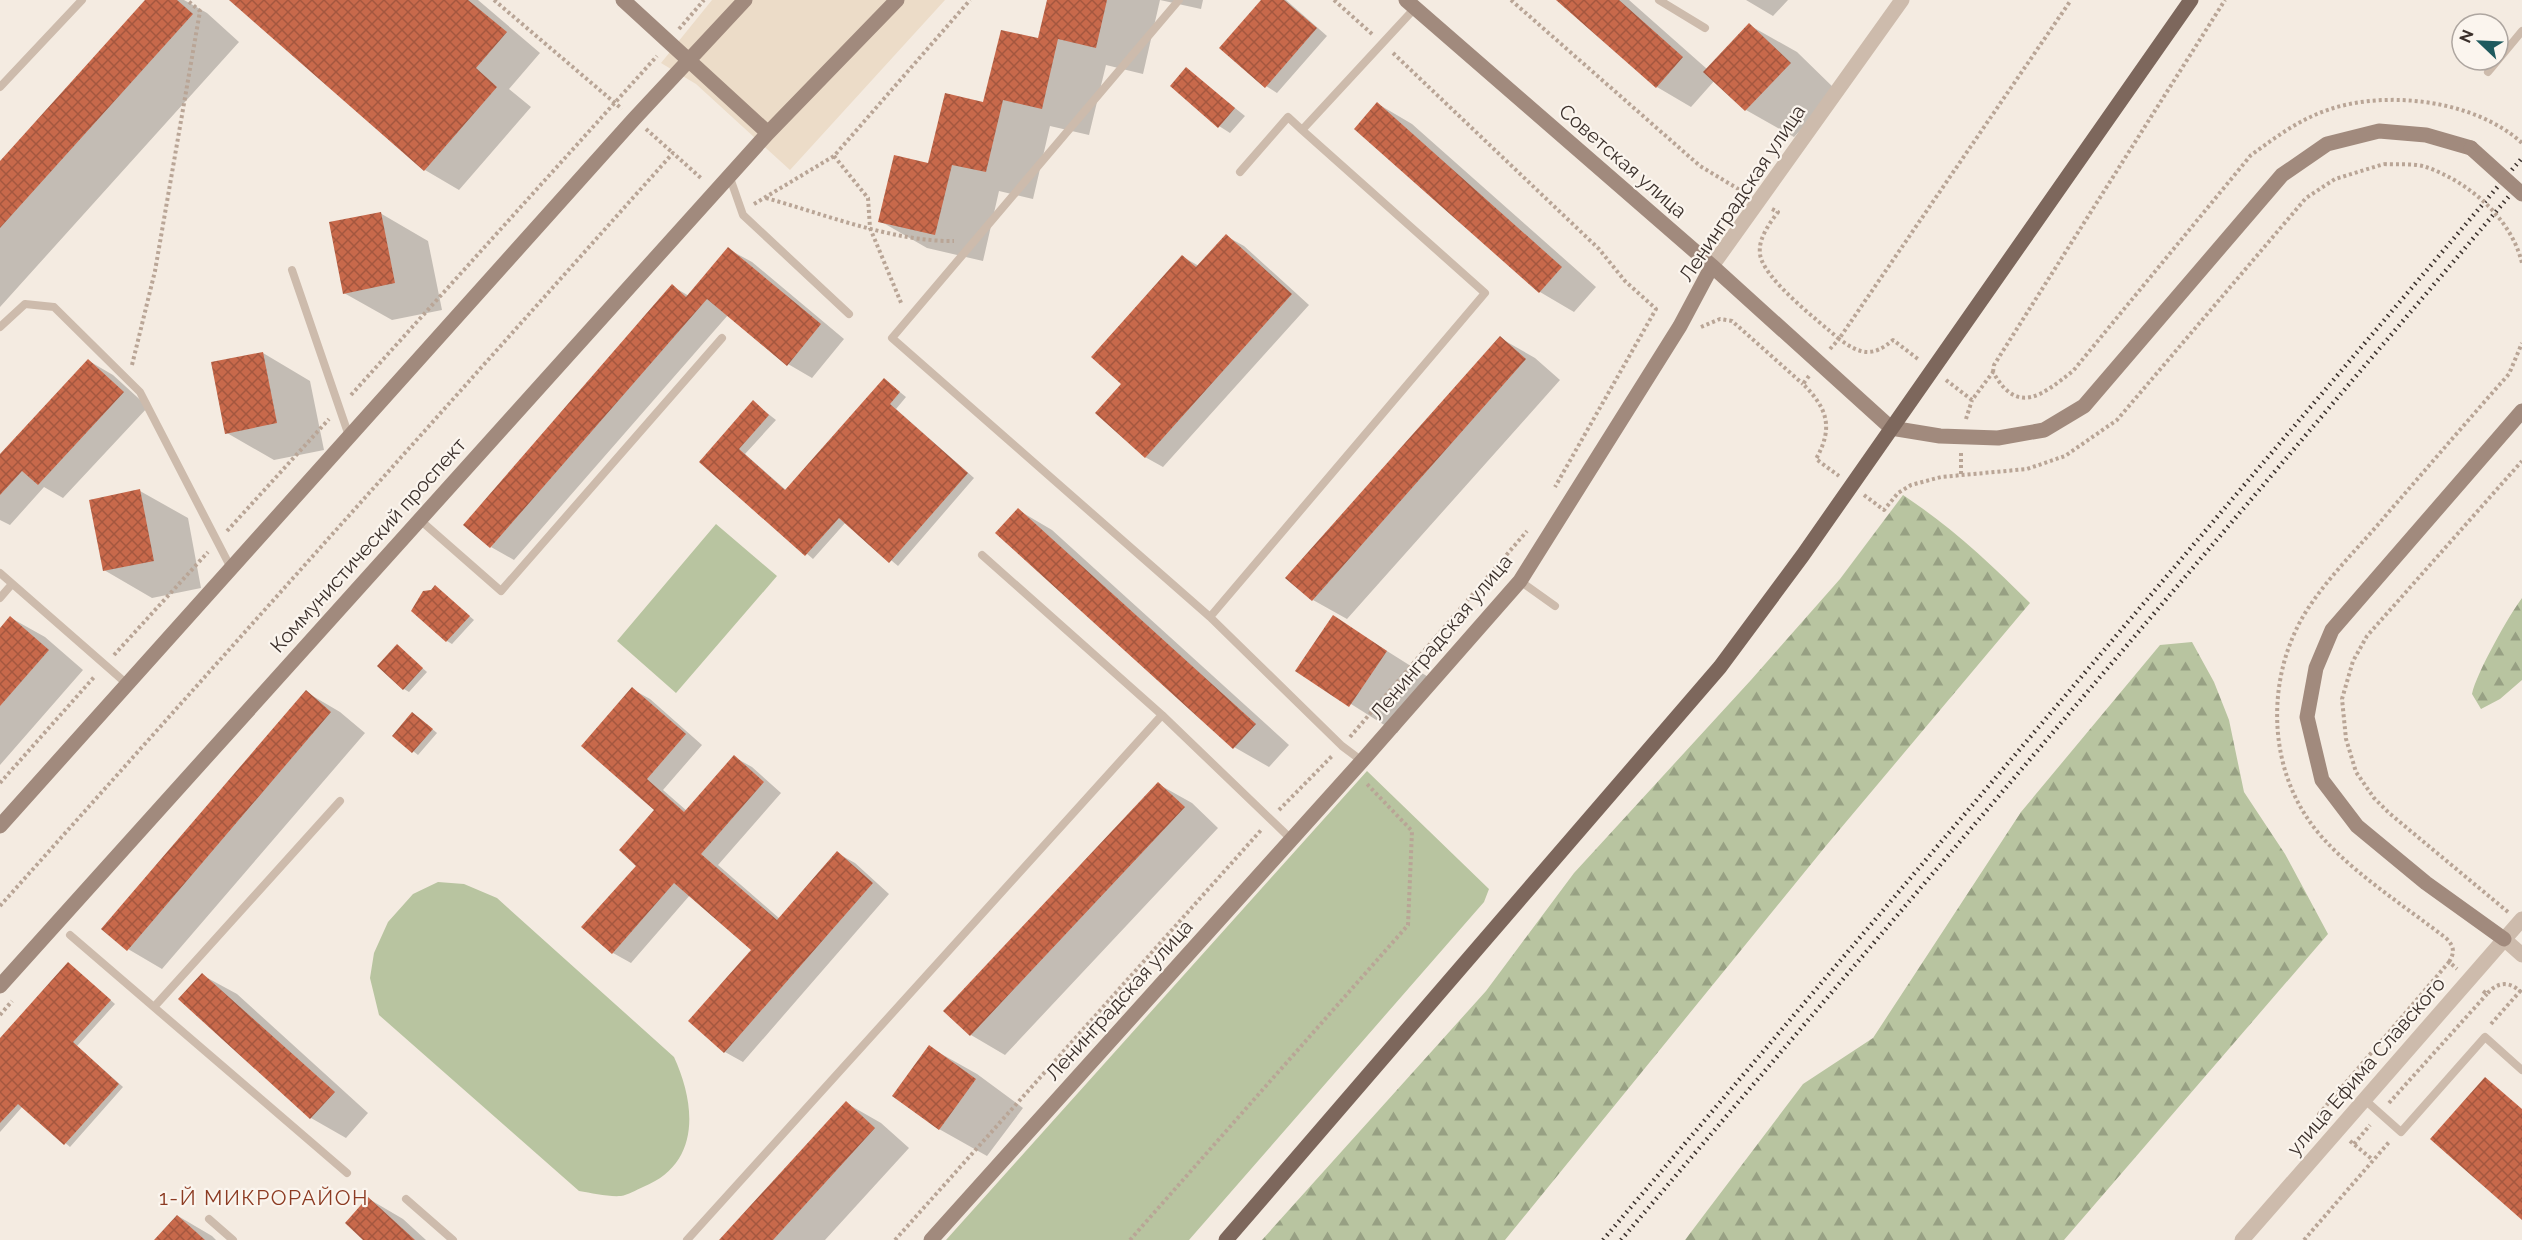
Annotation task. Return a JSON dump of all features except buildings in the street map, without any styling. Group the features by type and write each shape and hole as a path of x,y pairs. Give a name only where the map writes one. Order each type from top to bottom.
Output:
{"main road":[{"path":"1226,1240 1720,667 1851,485 2191,0"}],"street":[{"path":"622,0 768,133"},
{"path":"0,826 634,119 745,0"},
{"name":"Коммунистический проспект","path":"0,986 729,175 897,0"},
{"name":"Ленинградская улица","path":"931,1240 1358,766 1520,581 1680,326 1712,266 1902,0"},
{"name":"Советская улица","path":"1410,4 1712,266 1891,428"},
{"path":"1891,428 1940,436 1998,438 2044,430 2084,406 2282,175 2327,144 2379,131 2426,135 2471,148 2522,194"},
{"path":"2522,411 2332,630 2316,668 2307,717 2322,780 2357,826 2426,883 2504,939 2522,955"},
{"name":"улица Ефима Славского","path":"2242,1240 2521,920"}],"lane":[{"path":"0,87 82,0"},
{"path":"1179,0 892,338 1210,617 1342,746 1358,766"},
{"path":"1659,0 1705,28"},
{"path":"1302,130 1382,43 1410,4"},
{"path":"2510,46 2522,31"},
{"path":"1210,617 1485,293 1288,117 1240,172"},
{"path":"729,175 743,215 849,314"},
{"path":"292,270 350,436"},
{"path":"0,327 25,304 54,307 140,392 219,540 231,568"},
{"path":"420,520 501,591 722,338"},
{"path":"982,555 1162,715 1291,839"},
{"path":"0,573 127,684"},
{"path":"1520,581 1555,606"},
{"path":"0,598 12,584"},
{"path":"687,1240 1162,715"},
{"path":"154,1007 340,801"},
{"path":"70,935 347,1173"},
{"path":"2364,1100 2401,1132 2485,1037 2522,1070"},
{"path":"406,1199 453,1240"},
{"path":"208,1219 233,1240"}],"path":[{"path":"128,381 155,271 200,11 188,0"},
{"path":"494,0 716,191"},
{"path":"0,783 616,104 704,0"},
{"path":"738,198 754,204 834,156 970,0"},
{"path":"1334,0 1599,249 1625,281 1656,309 1694,336 1703,326 1720,319 1732,321 1803,384 1820,401 1827,422 1824,444 1816,459 1884,510 1898,492 1911,485 1941,477 2027,469 2065,456 2117,420 2306,198 2335,180 2384,164 2424,166 2467,187 2501,220 2522,263"},
{"path":"1511,0 1701,166 1778,212 1760,242 1760,255 1767,272 1839,339 1855,350 1869,352 1883,348 1893,340 1972,400 1994,372"},
{"path":"1803,384 1839,339 2071,0"},
{"path":"2225,0 1994,365 1994,372 2004,391 2021,398 2042,394 2073,371 2251,155 2285,130 2318,113 2382,100 2429,102 2468,111 2522,143"},
{"path":"0,906 673,153"},
{"path":"834,156 868,198 870,228 908,319"},
{"path":"766,197 870,228 936,242 974,241"},
{"path":"1552,492 1656,309"},
{"path":"2449,962 2453,954 2453,945 2332,849 2309,821 2290,787 2277,744 2278,687 2288,650 2310,605 2509,374 2522,343"},
{"path":"2521,920 2374,798 2356,772 2346,739 2342,699 2354,661 2367,636 2522,461"},
{"path":"895,1240 1271,819 1342,746 1534,523"},
{"path":"1130,1240 1408,925 1412,831 1358,766"},
{"path":"2354,1144 2487,994"}],"green space":[{"path":"1903,495 1969,546 2030,603 1825,847 1505,1240 1262,1240 1486,991 1574,873 1840,579"},
{"path":"716,524 777,576 676,693 617,641"},
{"path":"2522,598 2522,680 2500,699 2481,709 2472,694 2475,685 2509,617"},
{"path":"2192,642 2214,682 2229,720 2244,792 2285,854 2328,934 2064,1240 1685,1240 1803,1084 1873,1038 2021,812 2160,645"},
{"path":"1367,771 1489,889 1484,902 1189,1240 946,1240"},
{"path":"438,882 464,884 497,898 674,1057 687,1094 688,1131 684,1148 675,1164 662,1177 621,1196 579,1191 379,1015 370,978 374,953 388,922 413,894"}],"shaded area":[{"path":"712,0 945,0 790,170 696,84 661,63"}],"railway":[{"path":"1603,1240 2522,158"},
{"path":"1621,1240 2522,181"}],"district":[{"name":"1-Й МИКРОРАЙОН","path":"264,1198"}]}
